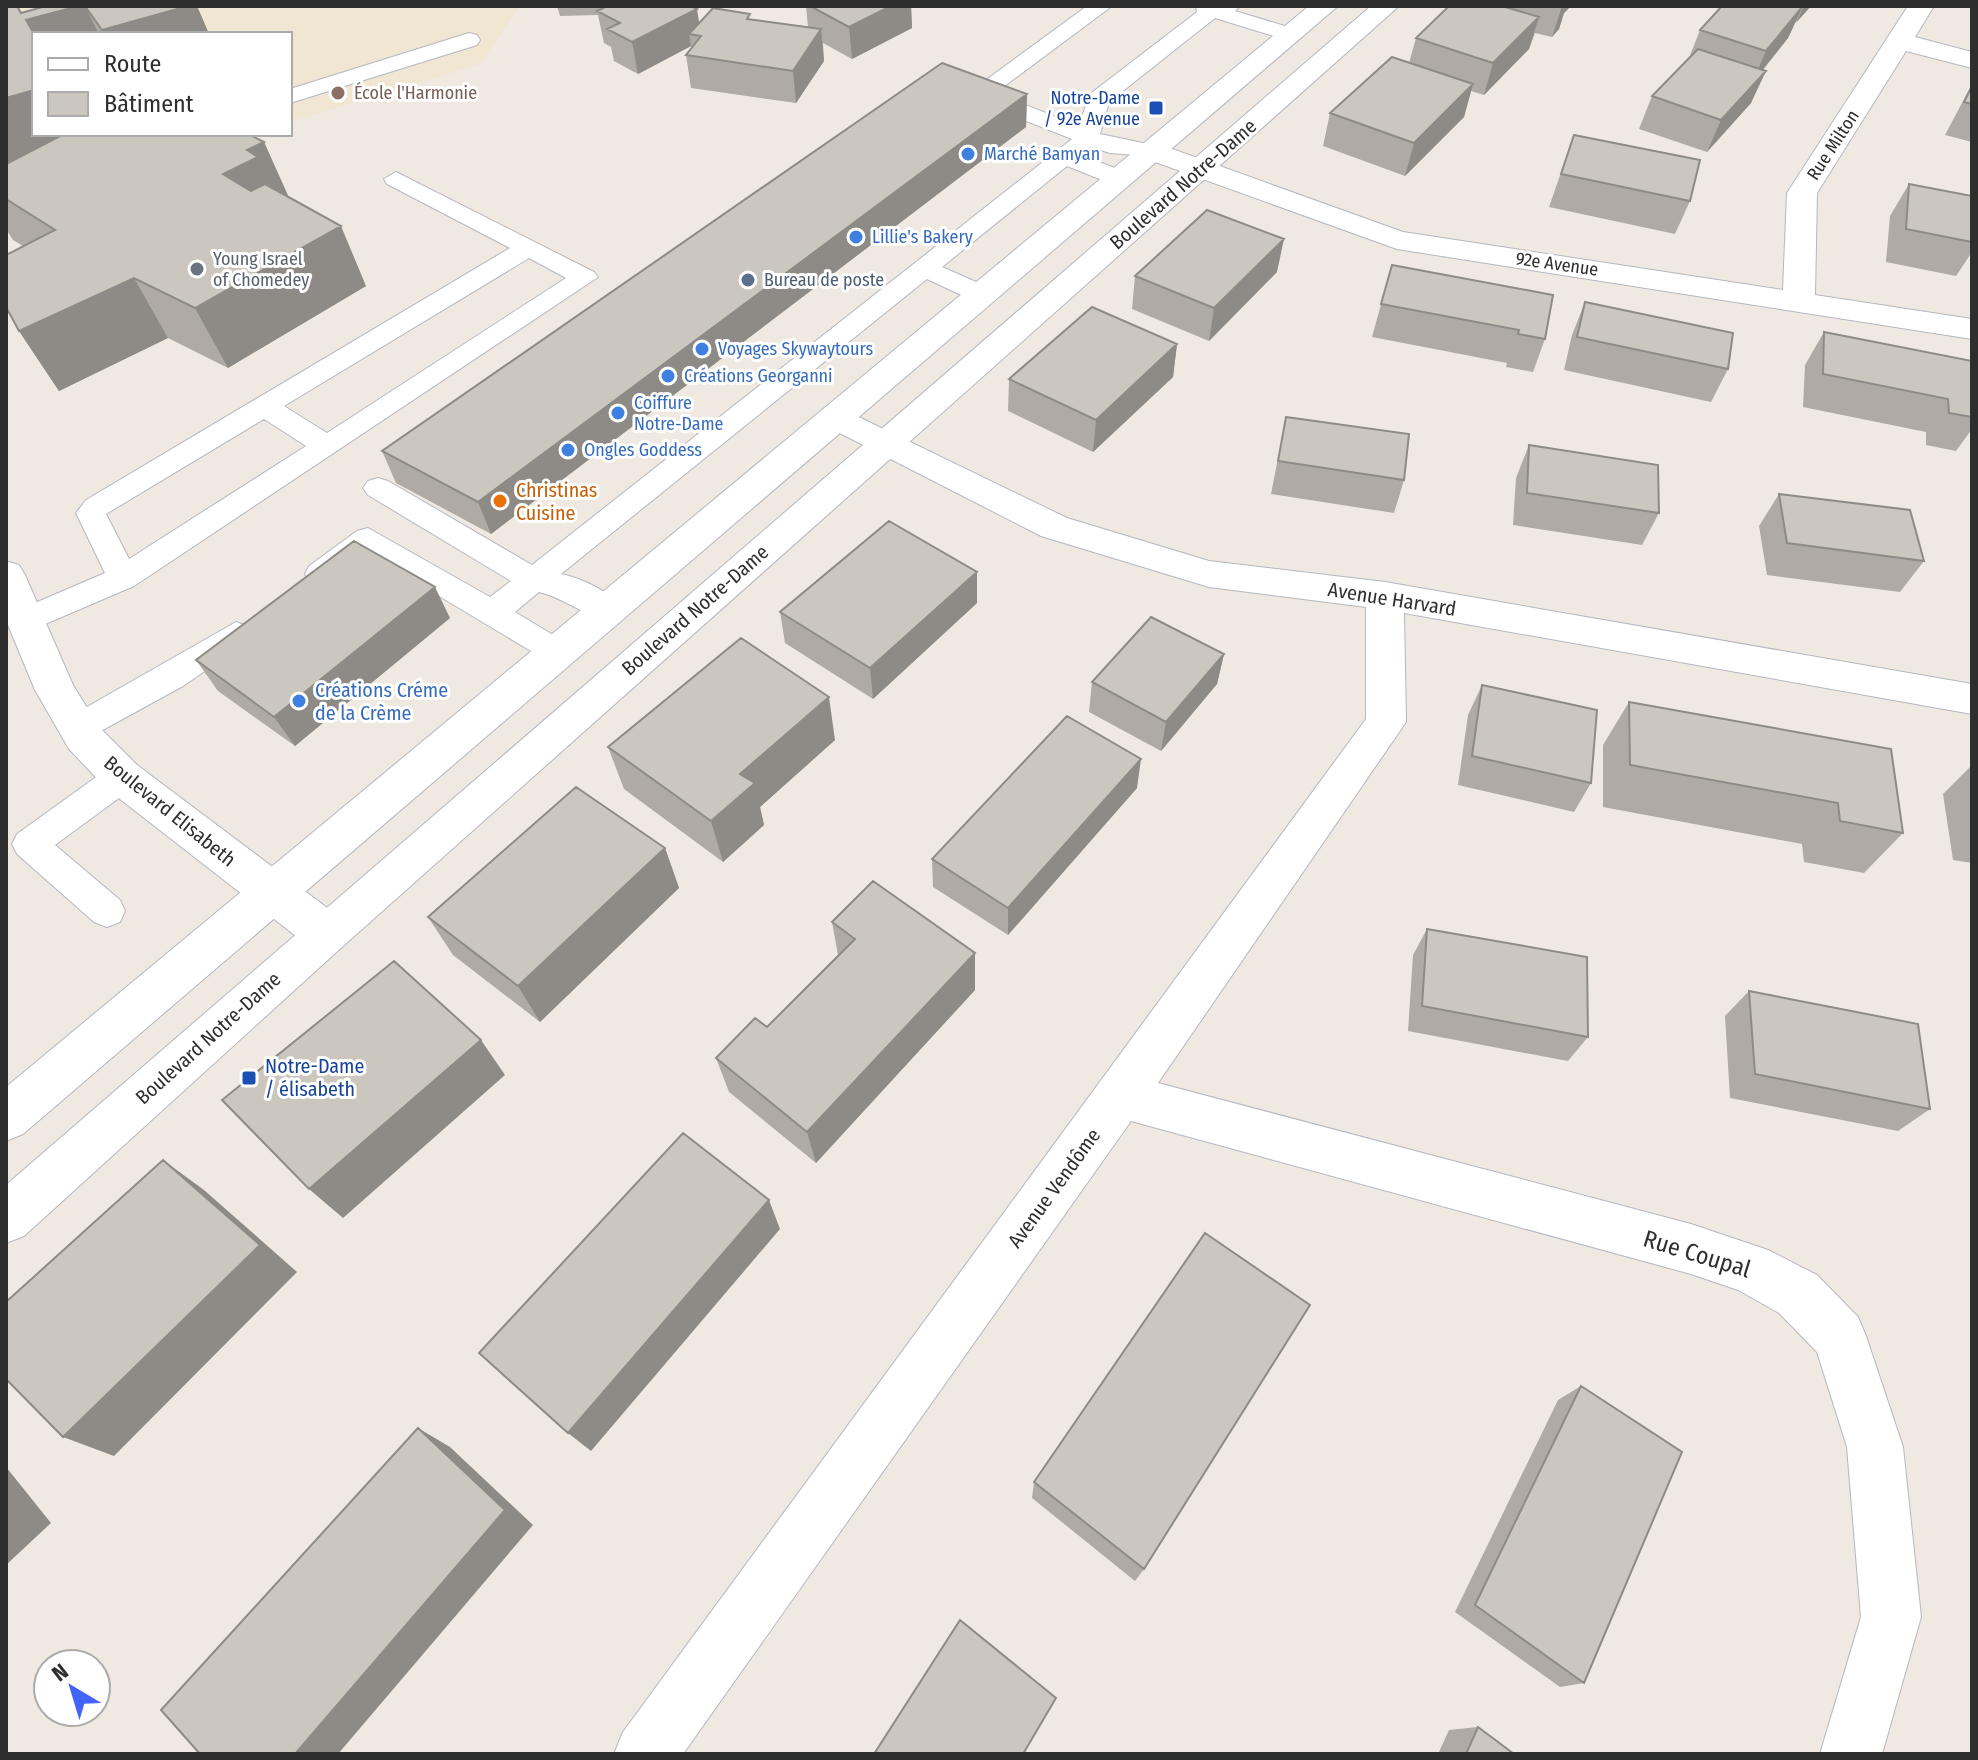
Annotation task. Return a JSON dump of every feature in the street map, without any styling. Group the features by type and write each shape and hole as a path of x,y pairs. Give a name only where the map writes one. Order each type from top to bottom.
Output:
{"street":[{"path":"6,1118 1325,6"},
{"name":"Boulevard Notre-Dame","path":"6,1218 326,933 1386,6"},
{"name":"Rue Milton","path":"1799,300 1802,193 1921,6"},
{"path":"1899,41 1972,60"},
{"name":"92e Avenue","path":"1154,152 1397,240 1972,329"},
{"name":"Avenue Harvard","path":"838,418 1054,527 1209,574 1385,596 1972,699"},
{"name":"Boulevard Elisabeth","path":"6,575 76,729 122,777 326,933"},
{"name":"Avenue Vendôme","path":"645,1754 1121,1096 1386,722 1385,596"},
{"name":"Rue Coupal","path":"1121,1096 1691,1249 1750,1268 1798,1294 1839,1336 1875,1447 1891,1617 1851,1754"}],"lane":[{"path":"1101,6 978,94 1110,146 1154,152"},
{"path":"1186,6 1221,7 1290,35"},
{"path":"492,613 1087,138 1098,99 1221,7"},
{"path":"292,95 469,40"},
{"path":"1064,157 1121,179"},
{"path":"25,620 123,578 585,277 396,179"},
{"path":"123,578 93,519 91,513 96,507 528,248"},
{"path":"924,268 983,295"},
{"path":"264,406 327,446"},
{"path":"378,488 533,580 569,587 607,610"},
{"path":"295,592 368,539 557,652"},
{"path":"76,729 171,677 259,618"},
{"path":"107,911 18,834 122,777"}],"shaded area":[{"name":"École l'Harmonie","path":"6,6 520,6 480,64 292,121 292,32 32,32 32,136 244,136 6,209"}],"building":[{"path":"6,6 17,6 21,13 46,6 79,6 26,20 33,32 32,91 6,98"},
{"path":"85,6 188,6 102,30"},
{"path":"607,6 691,6 697,9 632,42 607,29 620,23 597,11"},
{"path":"810,6 891,6 849,27"},
{"path":"1449,6 1502,6 1539,17 1493,63 1416,38"},
{"path":"1722,6 1803,6 1766,51 1700,30"},
{"path":"713,8 750,14 747,19 821,29 793,71 686,55 701,36 689,34"},
{"path":"1698,49 1766,71 1721,120 1652,96"},
{"path":"1392,57 1473,84 1414,143 1330,113"},
{"path":"942,63 1027,94 478,502 382,451"},
{"path":"1972,86 1972,104 1964,102"},
{"path":"1574,135 1700,160 1690,201 1561,174"},
{"path":"60,136 252,136 264,142 247,150 258,157 223,174 251,191 265,184 341,226 195,308 134,278 19,331 6,307 6,255 55,230 6,199 6,164"},
{"path":"1909,184 1972,196 1972,242 1906,229"},
{"path":"1207,210 1284,239 1214,308 1135,276"},
{"path":"1392,265 1553,295 1545,339 1518,334 1519,330 1381,304"},
{"path":"1585,302 1733,333 1728,369 1577,337"},
{"path":"1092,307 1177,344 1096,420 1009,379"},
{"path":"1824,332 1972,361 1972,417 1949,413 1948,399 1823,374"},
{"path":"1286,417 1409,434 1404,480 1278,461"},
{"path":"1529,445 1658,465 1659,513 1527,493"},
{"path":"1779,494 1910,510 1924,561 1787,543"},
{"path":"889,521 977,572 870,668 780,612"},
{"path":"354,541 435,587 274,717 196,660"},
{"path":"1151,617 1224,654 1166,722 1092,682"},
{"path":"741,638 829,697 740,774 755,783 711,821 608,747"},
{"path":"1482,685 1597,710 1591,783 1472,756"},
{"path":"1629,702 1891,749 1903,833 1840,821 1838,803 1630,765"},
{"path":"1067,716 1141,759 1008,908 932,859"},
{"path":"576,787 665,848 518,986 428,917"},
{"path":"873,881 975,953 807,1132 716,1058 755,1018 767,1027 855,939 832,922"},
{"path":"1427,929 1587,957 1588,1037 1422,1006"},
{"path":"394,961 481,1040 309,1189 222,1100"},
{"path":"1749,991 1918,1024 1930,1109 1755,1074"},
{"path":"683,1133 769,1200 568,1433 479,1353"},
{"path":"163,1160 260,1245 63,1437 6,1379 6,1302"},
{"path":"1205,1233 1310,1305 1144,1569 1034,1482"},
{"path":"1581,1386 1682,1452 1584,1683 1475,1605"},
{"path":"418,1428 505,1510 295,1754 200,1754 161,1710"},
{"path":"960,1620 1056,1698 1023,1754 874,1754"},
{"path":"1478,1727 1514,1754 1466,1754"}],"place":[{"name":"École l'Harmonie","path":"338,93"},
{"name":"Notre-Dame / 92e Avenue","path":"1156,108"},
{"name":"Marché Bamyan","path":"968,154"},
{"name":"Lillie's Bakery","path":"856,237"},
{"name":"Young Israel of Chomedey","path":"197,269"},
{"name":"Bureau de poste","path":"748,280"},
{"name":"Voyages Skywaytours","path":"702,349"},
{"name":"Créations Georganni","path":"668,376"},
{"name":"Coiffure Notre-Dame","path":"618,413"},
{"name":"Ongles Goddess","path":"568,450"},
{"name":"Christinas Cuisine","path":"500,501"},
{"name":"Créations Créme de la Crème","path":"299,701"},
{"name":"Notre-Dame / élisabeth","path":"249,1078"}]}
